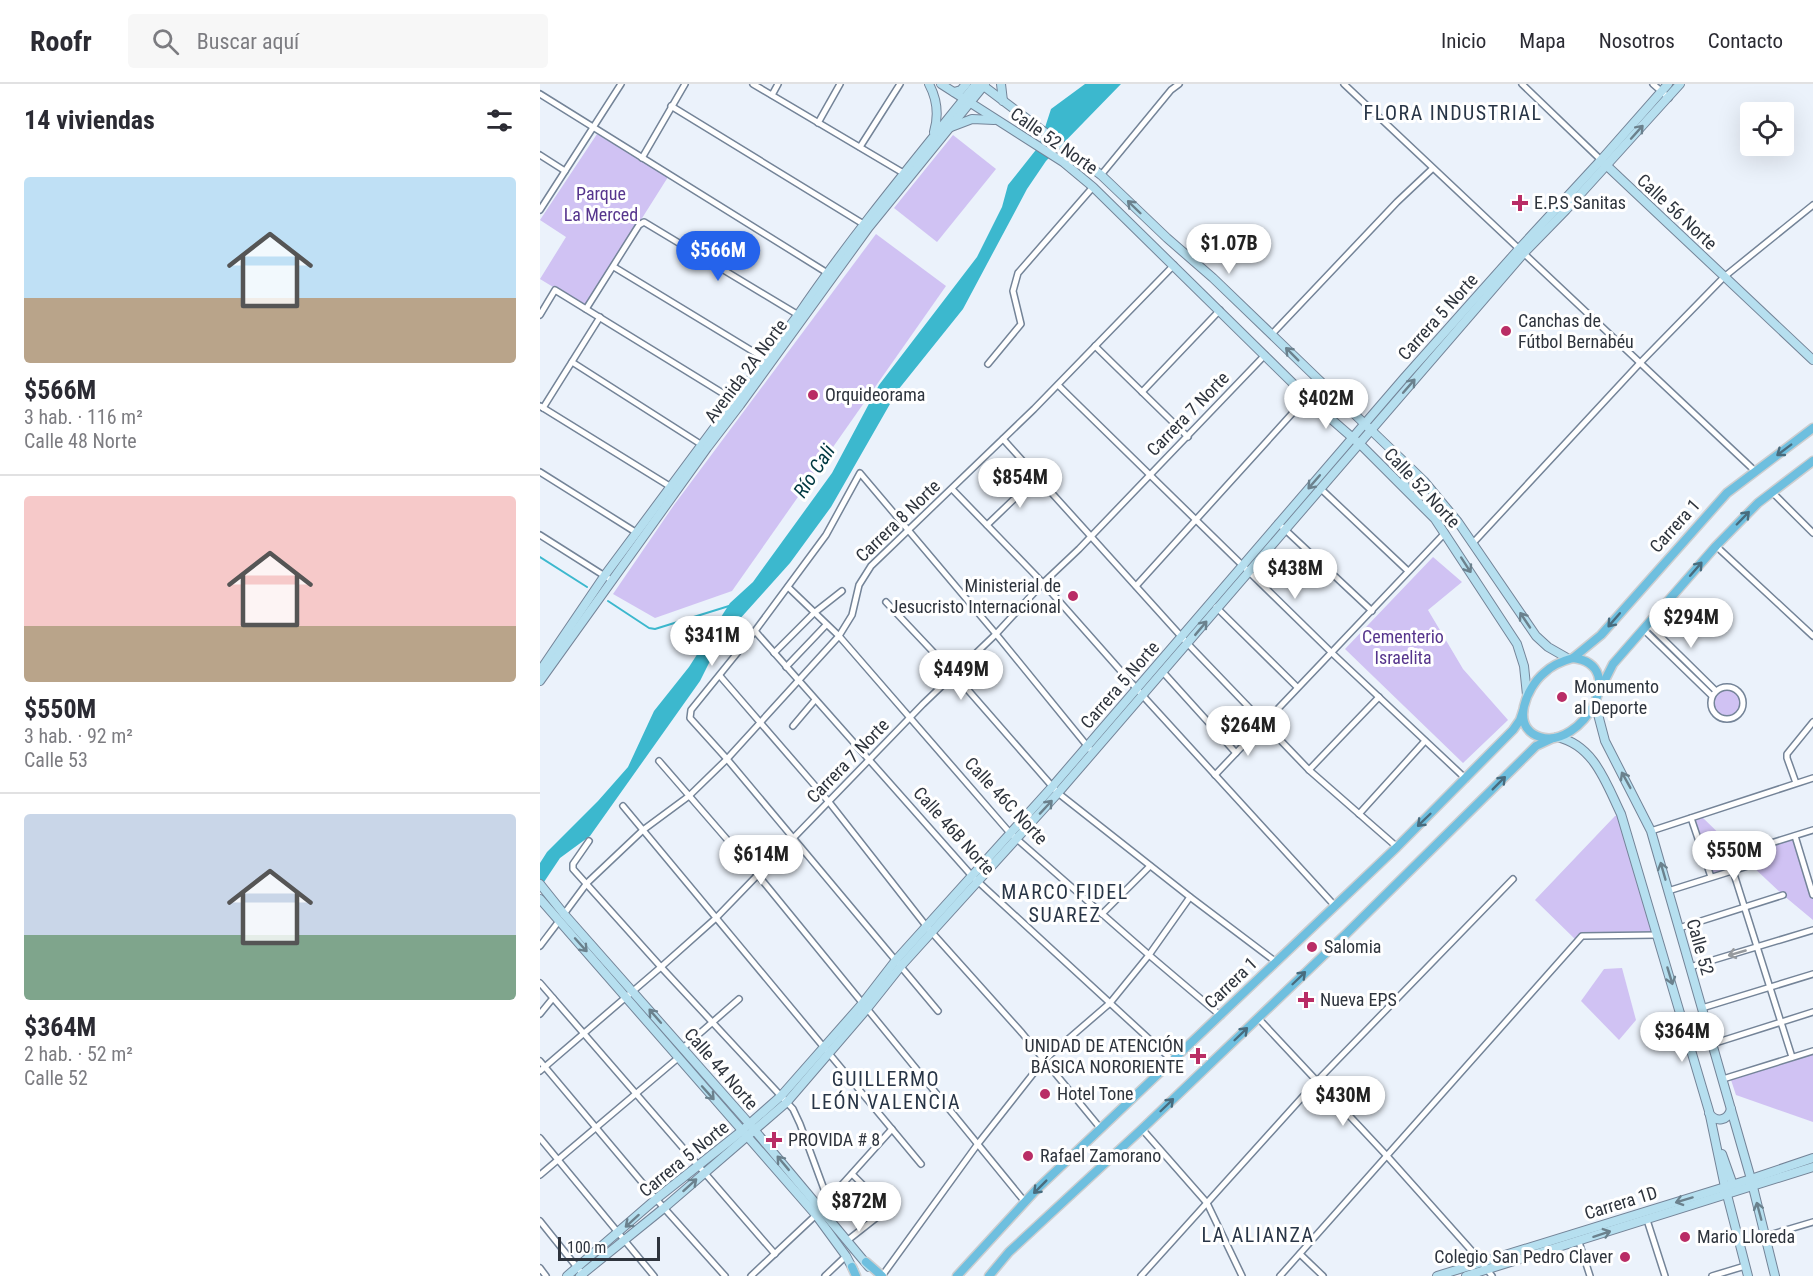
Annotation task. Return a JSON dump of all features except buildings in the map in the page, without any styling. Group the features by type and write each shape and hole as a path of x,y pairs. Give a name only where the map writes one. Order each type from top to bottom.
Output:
{"main road":[{"path":"929,84 936,101 937,135 972,119 983,118 1004,124"},
{"name":"Calle 52 Norte","path":"941,84 1063,162 1093,187 1315,405 1356,438 1434,519 1517,644 1524,666 1527,695"},
{"path":"954,92 961,90 966,84"},
{"path":"1001,84 1003,101"},
{"name":"Carrera 5 Norte","path":"1604,163 1668,84"},
{"name":"Carrera 5 Norte","path":"1013,836 1058,793 1143,696 1250,571 1281,526 1520,252 1680,84"},
{"path":"981,85 1001,105 1011,106"},
{"name":"Avenida 2A Norte","path":"540,671 866,226 937,135 981,85"},
{"name":"Calle 52 Norte","path":"981,85 1101,175 1157,229 1213,278 1367,429 1424,481 1443,502 1473,543 1536,636 1548,647 1571,659"},
{"name":"Calle 56 Norte","path":"1604,163 1813,360"},
{"path":"1145,239 1144,235 1147,230 1157,229"},
{"path":"1315,405 1322,408 1329,404 1331,398 1328,390"},
{"name":"Carrera 1","path":"1571,659 1601,635 1727,493 1813,428"},
{"name":"Carrera 5 Norte","path":"567,1276 581,1273 656,1199 745,1134 784,1099 864,1007 898,963 1013,836 1242,564 1320,488 1356,438"},
{"path":"989,1276 1009,1252 1258,1018 1536,746 1578,726 1590,713 1613,664 1716,546 1758,503 1813,461"},
{"path":"1408,492 1404,484 1408,476 1415,475 1424,481"},
{"name":"Avenida 2A Norte","path":"540,681 608,578"},
{"path":"1554,738 1539,737 1532,733 1525,724 1523,711 1527,695 1536,681 1546,671 1571,659 1587,662 1594,669 1599,677 1599,692"},
{"name":"Calle 52","path":"1595,703 1605,741 1651,831 1752,1183 1775,1276"},
{"name":"Carrera 1","path":"957,1276 1025,1202 1466,779 1513,730 1523,711"},
{"name":"Calle 52","path":"1554,738 1574,742 1586,751 1608,787 1626,828 1712,1123 1748,1276"},
{"name":"Calle 44 Norte","path":"540,884 549,894 561,917 678,1059 745,1134 848,1240 876,1276"},
{"name":"Calle 44 Norte","path":"541,900 561,917 633,991 752,1127 818,1211 855,1273"},
{"path":"1709,1112 1715,1119 1724,1119 1729,1114 1730,1105"},
{"name":"Carrera 1D","path":"1752,1183 1813,1158"},
{"name":"Carrera 1D","path":"1437,1276 1728,1189 1813,1167"},
{"name":"Carrera 5 Norte","path":"620,1237 663,1208 701,1168"},
{"path":"1728,1189 1752,1183"},
{"name":"Carrera 1D","path":"1466,1276 1490,1273 1647,1220 1728,1189"},
{"path":"866,1262 882,1276"}],"street":[{"path":"540,210 621,84"},
{"path":"642,158 685,84"},
{"path":"753,84 906,174"},
{"path":"772,95 778,84"},
{"path":"818,123 840,84"},
{"path":"860,147 900,84"},
{"path":"1101,175 1171,90 1179,84"},
{"path":"1344,84 1755,471"},
{"name":"Calle 56 Norte","path":"1522,84 1604,163"},
{"path":"1653,84 1669,98"},
{"path":"540,94 830,275"},
{"path":"671,106 765,166 866,226"},
{"path":"540,155 565,171"},
{"path":"1272,334 1397,202 1432,169"},
{"path":"988,364 1021,324 1013,291 1018,273 1093,187"},
{"path":"1473,543 1724,277 1813,205"},
{"path":"586,309 641,223 647,224 801,317"},
{"name":"Carrera 8 Norte","path":"540,946 587,883 643,830 689,796 799,682 839,636 852,615 863,576 1058,385 1174,265"},
{"path":"614,267 768,361"},
{"path":"540,315 555,290 737,403"},
{"path":"1142,392 1220,310"},
{"path":"600,317 542,407 673,489"},
{"path":"1095,346 1188,437"},
{"name":"Carrera 7 Norte","path":"542,1066 584,1033 716,918 910,717 996,634 1265,355"},
{"path":"572,362 704,446"},
{"path":"1058,385 1332,653 1466,779"},
{"path":"1136,586 1307,397"},
{"path":"1003,439 1181,637 1309,770 1397,847"},
{"path":"540,472 640,535"},
{"path":"938,1011 690,718 689,713 697,700 720,676 755,632 826,535 860,473 1093,753"},
{"path":"987,525 1038,476"},
{"path":"1320,488 1408,571"},
{"path":"952,489 1043,583 1335,906"},
{"path":"1772,492 1813,533"},
{"path":"1281,526 1372,611"},
{"path":"1215,775 1445,533"},
{"path":"540,535 608,578"},
{"path":"1716,546 1813,636"},
{"name":"Calle 46C Norte","path":"788,587 839,636 1013,836 1221,1016"},
{"path":"774,653 814,613 842,591"},
{"path":"1211,601 1298,687"},
{"path":"886,602 954,674 1058,793 1276,962"},
{"path":"786,666 826,625"},
{"path":"1645,627 1714,693"},
{"name":"Calle 46B Norte","path":"755,632 975,879 1173,1060"},
{"path":"1157,665 1236,753"},
{"path":"720,676 829,802 929,930 1022,1033 1101,1129"},
{"path":"1728,687 1737,689 1744,700 1741,712 1731,719 1719,718 1712,708 1714,693 1728,687"},
{"path":"1309,770 1379,697"},
{"path":"793,726 815,700"},
{"path":"1796,783 1787,754 1813,722"},
{"path":"1359,814 1425,741"},
{"path":"659,760 757,874 1025,1202"},
{"path":"1651,831 1813,778"},
{"path":"623,806 921,1164"},
{"path":"1691,818 1711,877"},
{"path":"1739,853 1813,830"},
{"path":"1795,836 1811,880 1813,895"},
{"path":"589,841 573,864 573,869 784,1099 800,1124 828,1200"},
{"path":"1668,891 1751,865"},
{"path":"1102,914 1150,866"},
{"path":"1733,870 1792,1057"},
{"path":"1140,1276 1316,1082 1513,879"},
{"path":"1679,928 1783,895"},
{"path":"882,1276 977,1145 1044,1060 1110,1003 1149,955 1190,897"},
{"path":"1690,967 1813,930"},
{"path":"1280,1276 1582,936 1657,934"},
{"path":"1702,1008 1813,974"},
{"path":"540,983 775,1254"},
{"path":"540,1014 553,999"},
{"path":"683,1048 740,999"},
{"path":"1712,1044 1813,1012"},
{"path":"1258,1018 1387,1156 1490,1273"},
{"path":"1722,1079 1813,1051"},
{"path":"540,1175 678,1059"},
{"path":"542,1066 663,1208 725,1276"},
{"path":"752,1276 818,1211 892,1129"},
{"path":"1142,1129 1207,1203 1242,1276"},
{"path":"540,1138 654,1276"},
{"path":"848,1240 881,1214 883,1209 881,1203 852,1174"},
{"path":"1647,1220 1665,1276"},
{"path":"540,1221 581,1273"},
{"path":"1766,1236 1813,1222"},
{"path":"1579,1242 1590,1276"},
{"path":"1300,1254 1323,1276"},
{"path":"825,1276 846,1256"},
{"path":"1712,1276 1745,1266"},
{"path":"540,1268 546,1276"}],"green space":[{"name":"Parque La Merced","path":"597,134 668,177 586,307 540,279 566,237 540,220"},
{"path":"953,135 996,169 937,242 894,208"},
{"name":"Orquideorama","path":"876,234 946,286 732,591 655,618 613,594 674,505"},
{"name":"Cementerio Israelita","path":"1433,557 1462,582 1428,610 1463,669 1508,720 1463,763 1345,649"},
{"path":"1648,624 1716,691 1728,687 1740,692 1744,704 1739,715 1727,720 1716,715 1711,705 1712,696 1643,629"},
{"path":"1621,814 1657,935 1582,936 1577,941 1535,900 1615,816"},
{"path":"1700,815 1739,853 1795,836 1813,895 1813,920 1751,865 1711,877 1691,818"},
{"path":"1622,968 1636,1020 1619,1040 1581,1001 1604,969"},
{"path":"1813,1054 1813,1122 1736,1095 1731,1080"}],"water":[{"path":"1085,84 1121,84 1046,161 1027,189 963,309 898,390 831,507 790,563 720,641 700,681 590,836 560,858 540,888 540,863 547,852 628,767 654,711 689,667 730,603 753,582 832,473 879,385 977,257 1002,207 1008,185 1039,146 1051,109"}],"waterway":[{"path":"540,557 587,587"},
{"path":"608,601 649,628 655,629 729,606"}],"place":[{"name":"E.P.S Sanitas","path":"1520,203"},
{"name":"Canchas de Fútbol Bernabéu","path":"1506,331"},
{"name":"Orquideorama","path":"813,395"},
{"name":"Ministerial de Jesucristo Internacional","path":"1073,596"},
{"name":"Monumento al Deporte","path":"1562,697"},
{"name":"Salomia","path":"1312,947"},
{"name":"Nueva EPS","path":"1306,1000"},
{"name":"UNIDAD DE ATENCIÓN BÁSICA NORORIENTE","path":"1198,1056"},
{"name":"Hotel Tone","path":"1045,1094"},
{"name":"PROVIDA # 8","path":"774,1140"},
{"name":"Rafael Zamorano","path":"1028,1156"},
{"name":"Mario Lloreda","path":"1685,1237"},
{"name":"Colegio San Pedro Claver","path":"1625,1257"}],"district":[{"name":"FLORA INDUSTRIAL","path":"1453,113"},
{"name":"MARCO FIDEL SUAREZ","path":"1065,904"},
{"name":"GUILLERMO LEÓN VALENCIA","path":"886,1090"},
{"name":"LA ALIANZA","path":"1258,1235"}],"water label":[{"name":"Río Cali","path":"814,471"}]}
